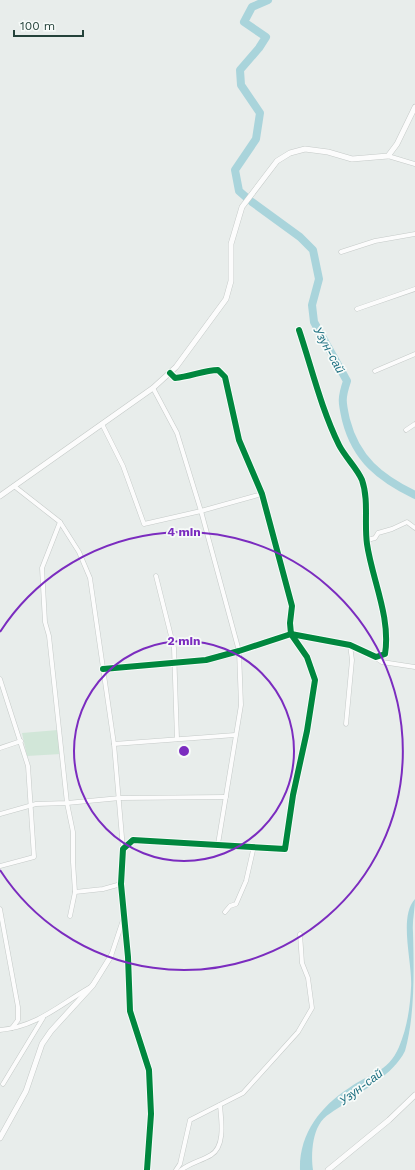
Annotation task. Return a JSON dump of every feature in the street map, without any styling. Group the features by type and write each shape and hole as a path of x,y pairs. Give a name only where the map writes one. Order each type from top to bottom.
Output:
{"street":[{"path":"388,156 397,144 415,108"},
{"path":"0,496 153,388 176,368 226,299 231,281 231,244 242,207 278,161 290,153 305,149 328,152 352,159 388,156 415,164"},
{"path":"341,252 375,241 415,234"},
{"path":"357,309 415,289"},
{"path":"299,330 327,418 339,446 361,479 365,492 367,540 385,623 387,644 385,654 376,657"},
{"path":"375,371 415,354"},
{"path":"123,850 133,840 285,849 293,795 307,732 315,680 307,657 291,634 290,623 292,606 262,494 239,440 225,377 218,370 209,370 184,378 175,378 170,373"},
{"path":"153,388 177,433 201,511 239,651 241,705 218,844"},
{"path":"102,424 123,466 144,524 201,511 262,494"},
{"path":"406,430 415,424"},
{"path":"14,486 60,522 80,552 90,578 114,744 120,798 123,850 121,884 123,919 128,957 130,1011 149,1070 150,1114 148,1170"},
{"path":"60,522 42,568 45,622 49,636 67,803 73,832 75,892 70,916"},
{"path":"367,540 375,538 378,533 392,529 407,522 415,528"},
{"path":"156,576 174,648 177,739"},
{"path":"103,669 206,660 291,634 350,646 376,657 382,662 415,667"},
{"path":"346,724 352,660 350,646"},
{"path":"0,679 28,766 34,857 0,866"},
{"path":"114,744 235,735"},
{"path":"0,748 21,741"},
{"path":"0,814 31,805 120,798 226,796"},
{"path":"225,912 230,906 236,904 242,894 254,846"},
{"path":"75,892 103,889 121,884"},
{"path":"0,909 18,1007 18,1020 12,1028"},
{"path":"0,1138 26,1091 42,1044 51,1031 93,986 111,956 123,919"},
{"path":"176,1170 180,1164 190,1120 243,1093 298,1032 312,1008 308,978 302,963 300,934"},
{"path":"0,1030 30,1024 43,1018 65,1002 93,986"},
{"path":"3,1084 43,1018"},
{"path":"328,1170 389,1120 415,1095"},
{"path":"181,1170 192,1162 212,1155 218,1147 221,1134 220,1105"}],"green space":[{"path":"58,730 61,754 27,756 22,733"}],"water":[{"path":"415,899 413,924 414,977 412,1008 411,1023 405,1051 400,1060 378,1081 324,1118 313,1141 313,1170 300,1170 303,1145 307,1133 320,1113 356,1083 383,1068 394,1056 402,1040 408,1018 411,988 407,941 407,917 410,907"}],"waterway":[{"name":"Узун-сай","path":"247,198 239,191 235,170 256,139 260,113 241,85 240,70 259,48 266,37 244,22 252,7 268,0"},
{"name":"Узун-сай","path":"252,202 300,237 313,250 319,279 312,305 314,322 347,381 343,404 350,434 356,446 371,466 391,482 415,495"}],"cycle path":[{"path":"103,669 206,660 291,634 350,645 376,657 385,654 385,626 380,598 369,557 366,528 366,504 362,480 339,445 333,431 322,403 299,330"},
{"path":"147,1170 151,1114 149,1070 130,1011 128,957 121,884 123,849 133,840 285,849 293,795 307,731 315,680 307,657 291,634 290,623 292,606 262,494 239,440 225,377 218,370 175,378 170,373"}]}
